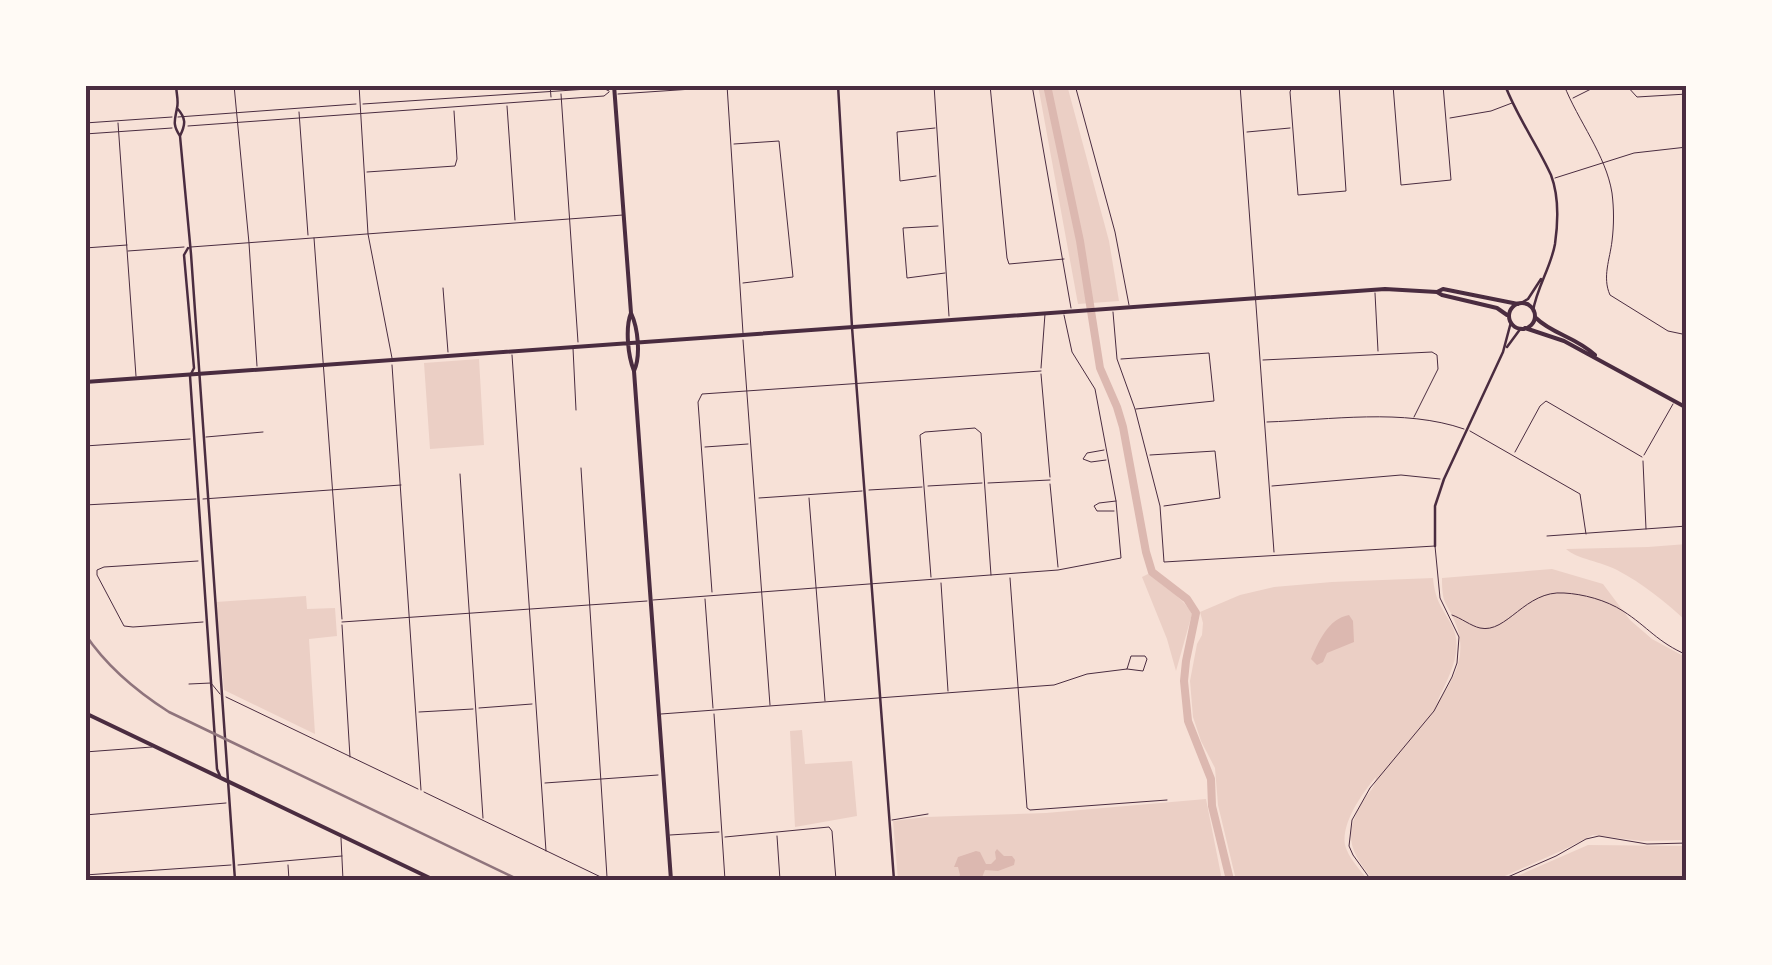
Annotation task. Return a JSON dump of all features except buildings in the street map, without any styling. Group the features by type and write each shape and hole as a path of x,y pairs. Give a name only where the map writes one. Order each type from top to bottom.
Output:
{"main road":[{"path":"613,90 637,342 638,364 634,371"},
{"path":"85,382 1375,290 1452,290 1528,305 1543,324 1582,344 1598,358"},
{"path":"1437,292 1496,308 1523,328 1553,336 1687,408"},
{"path":"1510,320 1512,308 1520,303"},
{"path":"632,313 628,320 631,365 652,600 670,880"},
{"path":"1523,328 1532,323 1534,313"},
{"path":"85,713 341,835 411,873 434,880"}],"street":[{"path":"176,85 178,108 174,128 180,136 235,880"},
{"path":"234,85 258,370"},
{"path":"359,85 368,234 392,360 421,790"},
{"path":"550,85 552,100"},
{"path":"85,123 496,93 752,85"},
{"path":"838,85 894,880"},
{"path":"934,85 949,320"},
{"path":"990,85 1006,258 1009,264 1064,259"},
{"path":"1032,85 1074,310"},
{"path":"1075,85 1115,232 1129,307"},
{"path":"1240,85 1274,556"},
{"path":"1322,85 1291,89 1298,195 1346,192 1338,85"},
{"path":"1393,85 1401,185 1452,180 1443,85"},
{"path":"1505,85 1552,179 1558,226 1554,252 1542,278 1528,299 1520,303"},
{"path":"1564,85 1610,183 1614,213 1606,280 1610,295 1668,331 1687,335"},
{"path":"1570,99 1599,85"},
{"path":"1626,85 1637,97 1687,94"},
{"path":"727,86 770,706"},
{"path":"85,134 561,100 604,96 613,90"},
{"path":"561,91 576,346 576,410"},
{"path":"496,93 496,104"},
{"path":"506,94 515,223"},
{"path":"364,172 456,166 453,98"},
{"path":"1447,118 1491,112 1512,103"},
{"path":"178,108 185,127 180,136"},
{"path":"299,109 309,238"},
{"path":"118,121 136,379"},
{"path":"936,128 898,132 900,182 939,176"},
{"path":"1243,132 1293,128"},
{"path":"730,144 780,141 793,277 740,283"},
{"path":"1552,179 1644,151 1687,147"},
{"path":"128,251 624,215"},
{"path":"942,225 904,228 906,278 946,273"},
{"path":"314,238 350,757"},
{"path":"85,248 127,245"},
{"path":"189,247 184,255 194,368 190,376 206,622 217,769 228,782"},
{"path":"1534,313 1542,278"},
{"path":"443,288 448,355"},
{"path":"1375,290 1378,355"},
{"path":"1112,308 1118,359 1160,506 1164,562 1435,546"},
{"path":"342,622 992,576 1058,570 1121,558 1118,510 1095,388 1072,352 1064,312"},
{"path":"1045,313 1041,371 1058,570"},
{"path":"1371,880 1350,851 1352,820 1370,788 1434,711 1452,677 1459,644 1457,630 1441,603 1435,506 1503,352 1510,320"},
{"path":"1503,352 1523,328"},
{"path":"511,351 546,851"},
{"path":"1260,360 1427,351 1438,355 1438,368 1414,416"},
{"path":"1118,359 1208,353 1214,401 1134,409"},
{"path":"712,596 699,397 705,392 1041,371"},
{"path":"1646,529 1642,458 1675,401"},
{"path":"1514,454 1540,406 1546,402 1642,458"},
{"path":"1264,422 1414,416 1445,422 1514,454 1580,494 1586,534"},
{"path":"931,580 920,435 975,428 981,433 992,576"},
{"path":"85,446 263,432"},
{"path":"702,447 751,444"},
{"path":"1108,450 1089,452 1084,459 1109,459"},
{"path":"1147,455 1215,451 1220,498 1160,506"},
{"path":"211,683 221,694 607,880 581,468"},
{"path":"460,474 484,821"},
{"path":"1269,486 1402,475 1444,479"},
{"path":"755,498 1050,480"},
{"path":"85,505 400,485"},
{"path":"809,495 826,701"},
{"path":"1116,501 1099,502 1094,508 1100,512 1118,510"},
{"path":"1547,536 1687,526"},
{"path":"206,622 124,626 97,571 104,567 212,560"},
{"path":"1010,574 1028,808 1167,800"},
{"path":"941,580 948,694"},
{"path":"1449,614 1480,628 1495,628 1542,594 1582,595 1616,607 1664,644 1687,655"},
{"path":"705,596 725,880"},
{"path":"659,714 1054,686 1087,674 1127,669"},
{"path":"189,684 211,683"},
{"path":"416,712 536,704"},
{"path":"85,752 155,746"},
{"path":"542,783 664,774"},
{"path":"85,815 229,803"},
{"path":"889,820 928,814"},
{"path":"722,838 830,827 836,880"},
{"path":"668,835 722,832"},
{"path":"776,833 780,880"},
{"path":"341,835 344,880"},
{"path":"1501,880 1599,836 1648,844 1687,843"},
{"path":"85,876 342,856"},
{"path":"288,861 289,880"}],"shaded area":[{"path":"1038,85 1067,85 1109,241 1119,301 1078,304"},
{"path":"479,359 484,445 430,449 424,363"},
{"path":"1687,544 1687,622 1626,575 1566,549 1648,547"},
{"path":"1552,569 1603,584 1630,620 1652,639 1687,658 1687,840 1642,841 1593,835 1496,880 1373,880 1358,860 1351,832 1376,777 1354,808 1345,836 1349,854 1368,880 1236,880 1218,805 1215,768 1193,717 1190,681 1202,635 1200,612 1240,595 1274,587 1433,578 1457,644 1437,702 1450,684 1460,654 1459,633 1444,598 1442,578"},
{"path":"1150,573 1192,614 1176,671 1142,577"},
{"path":"306,596 307,609 335,608 337,636 309,639 315,734 224,690 216,602"},
{"path":"1349,615 1354,642 1327,653 1317,665 1311,659 1325,632 1335,621"},
{"path":"802,730 805,764 852,761 857,816 795,827 790,731"},
{"path":"1206,799 1222,880 898,880 893,821"},
{"path":"1588,845 1687,846 1687,880 1508,880"},
{"path":"997,849 1004,856 1012,856 1014,865 998,871 985,870 981,880 946,880 959,877 958,867 954,867 958,857 976,851 986,864 991,864"}],"waterway":[{"path":"1047,85 1080,241 1100,368 1123,427 1146,552 1152,572 1187,599 1196,613 1184,681 1188,721 1211,779 1212,806 1230,880"}],"railway":[{"path":"85,634 123,678 169,712 519,880"}]}
